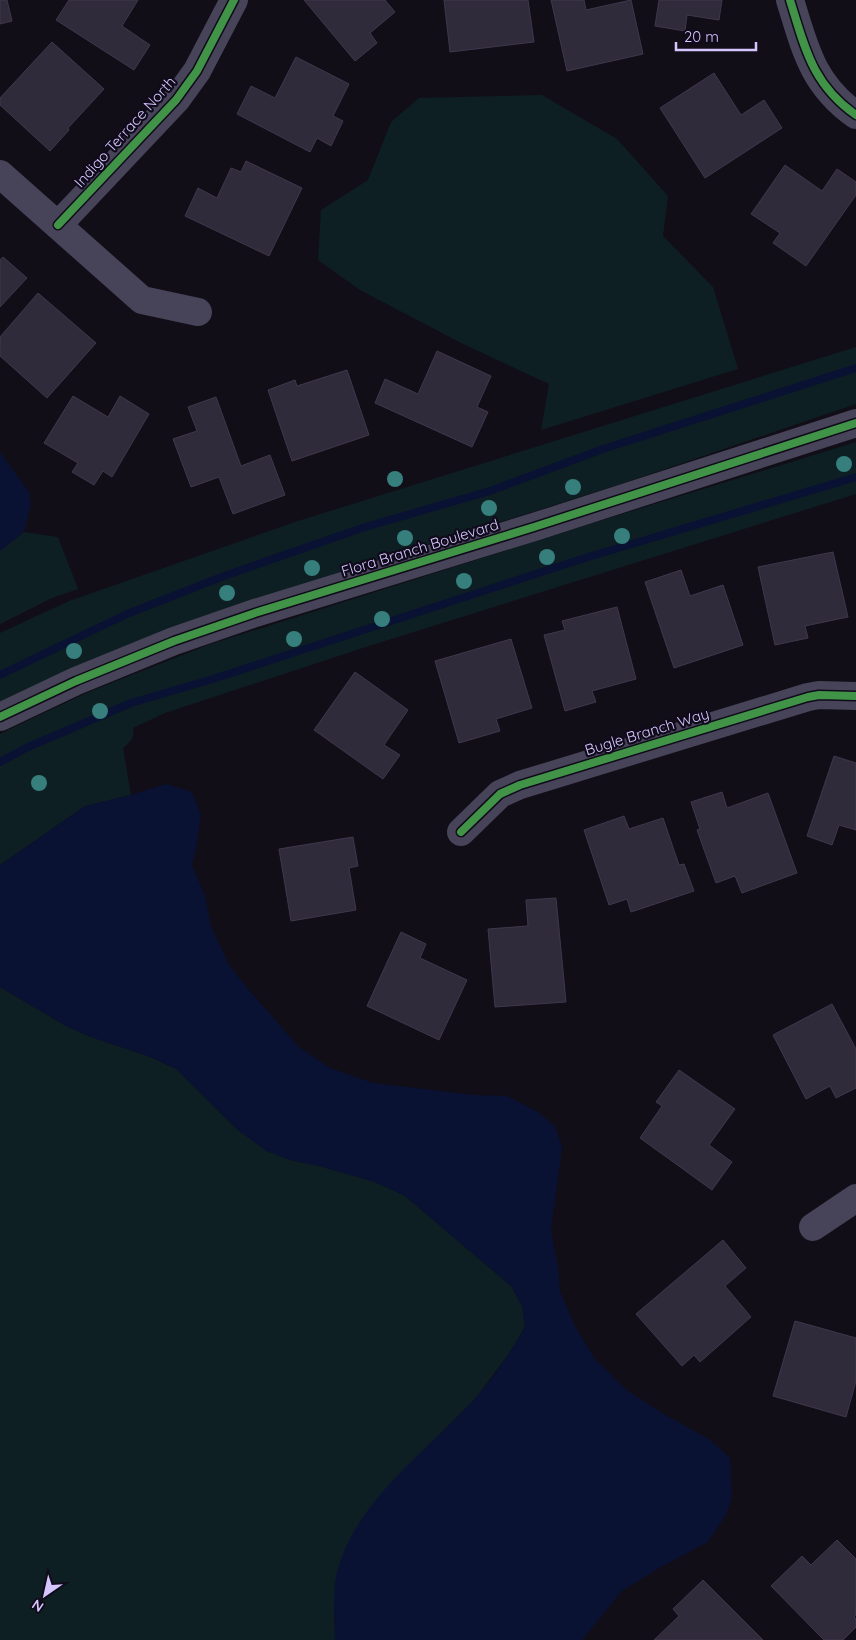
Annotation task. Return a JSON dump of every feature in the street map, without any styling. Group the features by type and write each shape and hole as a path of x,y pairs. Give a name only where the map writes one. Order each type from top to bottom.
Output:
{"street":[{"name":"Indigo Terrace North","path":"58,226 176,100 197,71 234,0"},
{"path":"790,0 806,50 821,81 844,107 856,115"},
{"path":"0,174 142,300 198,312"},
{"name":"Flora Branch Boulevard","path":"0,717 76,681 174,641 255,613 534,527 856,423"},
{"name":"Bugle Branch Way","path":"461,832 500,794 520,785 808,697 819,695 856,696"},
{"path":"813,1227 856,1198"}],"shaded area":[{"path":"542,95 617,139 668,196 663,236 713,287 738,369 541,430 549,384 463,344 360,290 318,260 321,210 368,180 391,122 419,98"},
{"path":"856,347 856,404 627,482 352,569 0,702 0,633 69,601 298,521"},
{"path":"856,442 856,494 369,646 165,713 133,728 132,739 123,748 131,795 85,806 0,865 0,734 12,728 91,691 208,645"},
{"path":"24,532 58,537 78,589 52,598 0,624 0,551"},
{"path":"0,987 66,1026 91,1037 148,1056 176,1069 239,1131 290,1160 375,1182 405,1196 511,1286 522,1306 525,1327 510,1352 476,1398 390,1484 369,1510 337,1573 334,1611 335,1640 0,1640"}],"water":[{"path":"0,452 29,492 31,504 24,532 0,551"},
{"path":"166,784 192,792 201,815 192,865 205,896 211,926 229,965 299,1047 330,1068 373,1083 474,1095 507,1096 538,1112 555,1126 562,1147 551,1231 558,1266 560,1291 575,1326 594,1358 628,1391 710,1440 730,1458 732,1498 726,1515 708,1542 659,1568 622,1591 582,1640 335,1640 335,1579 347,1545 360,1521 396,1478 456,1418 496,1373 525,1327 522,1306 511,1286 405,1196 375,1182 290,1160 266,1151 239,1131 176,1069 148,1056 91,1037 66,1026 0,987 0,865 85,806"}],"building":[{"path":"0,0 7,0 12,21 0,24"},
{"path":"69,0 138,0 122,26 150,45 134,70 56,20"},
{"path":"304,0 385,0 395,12 370,33 377,43 355,61"},
{"path":"444,0 528,0 534,42 450,52"},
{"path":"551,0 584,0 586,10 631,0 643,54 567,71"},
{"path":"659,0 722,0 719,20 687,15 685,31 655,26"},
{"path":"52,42 104,89 68,128 69,130 50,151 0,105 0,98"},
{"path":"296,57 349,84 333,116 343,121 331,146 317,138 310,152 237,114 251,86 275,98"},
{"path":"714,73 741,115 764,100 782,128 705,178 660,108"},
{"path":"246,161 302,188 269,256 185,216 198,188 217,198 231,168 241,172"},
{"path":"785,165 822,191 837,169 856,182 856,195 806,266 773,243 780,233 751,214"},
{"path":"3,257 27,278 0,307 0,260"},
{"path":"38,293 96,343 47,398 0,356 0,337"},
{"path":"437,351 491,376 477,407 488,412 472,447 375,403 385,379 418,394"},
{"path":"347,370 369,435 292,461 268,390 295,380 297,386"},
{"path":"73,396 108,417 120,396 149,414 112,477 103,471 94,485 72,472 78,463 44,443"},
{"path":"216,397 241,466 270,455 285,495 233,514 219,477 191,487 173,439 197,431 188,407"},
{"path":"833,552 848,617 805,626 808,638 775,645 758,567"},
{"path":"681,570 690,596 723,585 743,645 674,668 645,582"},
{"path":"617,607 636,679 592,691 596,702 565,711 544,635 565,630 562,621"},
{"path":"511,639 532,708 496,719 500,731 459,743 435,661"},
{"path":"355,672 408,710 384,745 400,755 383,779 314,730"},
{"path":"834,756 856,763 856,830 839,825 832,845 807,836"},
{"path":"722,792 727,808 768,793 797,873 742,893 735,876 716,883 697,830 700,829 691,802"},
{"path":"624,816 629,829 663,818 679,865 684,864 694,891 631,912 627,899 609,905 584,830"},
{"path":"353,837 358,866 349,868 356,910 291,921 279,849"},
{"path":"556,898 566,1002 495,1007 488,929 528,926 526,900"},
{"path":"401,932 426,944 420,958 467,980 439,1040 367,1006"},
{"path":"832,1004 856,1049 856,1088 836,1098 830,1086 806,1099 773,1035"},
{"path":"679,1070 735,1109 709,1145 732,1162 712,1190 640,1138 662,1106 656,1102"},
{"path":"723,1240 746,1268 725,1286 751,1317 700,1362 694,1355 682,1366 636,1314"},
{"path":"795,1321 856,1338 856,1381 846,1417 773,1396"},
{"path":"837,1540 856,1559 856,1615 854,1617 856,1619 856,1627 843,1640 824,1640 771,1586 802,1556 811,1565"},
{"path":"703,1580 763,1640 654,1640 679,1616 673,1609"}],"waterway":[{"path":"0,675 127,614 224,576 365,527 490,491 603,449 856,368"},
{"path":"0,762 26,748 131,703 213,679 585,558 856,477"}],"cycle path":[{"path":"58,225 176,100 197,71 234,0"},
{"path":"790,0 800,34 820,78 829,91 856,115"},
{"path":"0,717 76,681 174,641 255,613 534,527 856,423"},
{"path":"461,832 500,794 520,785 808,697 819,695 856,696"}]}
